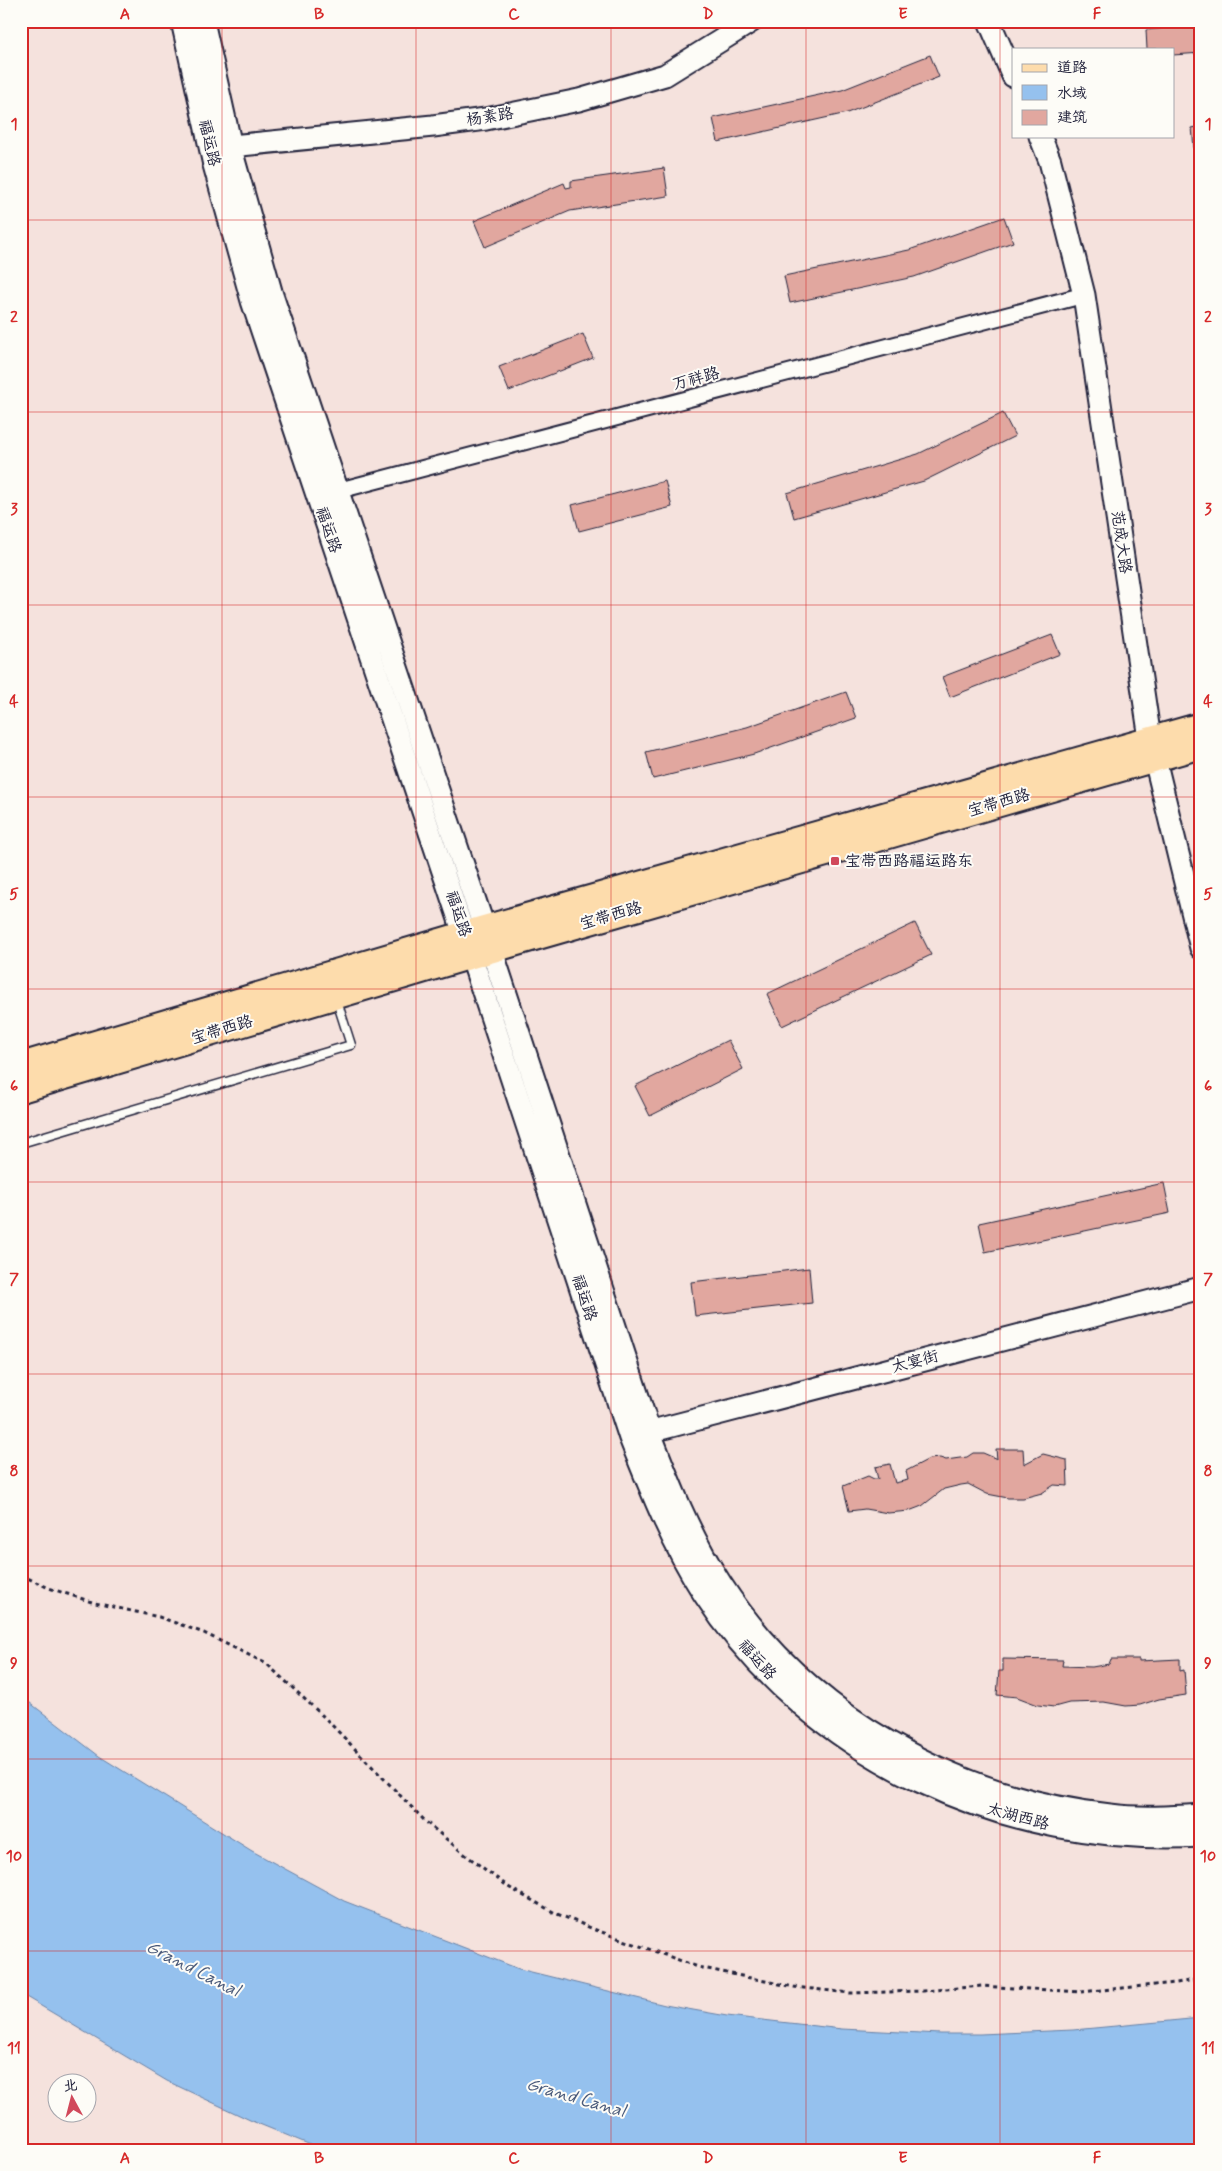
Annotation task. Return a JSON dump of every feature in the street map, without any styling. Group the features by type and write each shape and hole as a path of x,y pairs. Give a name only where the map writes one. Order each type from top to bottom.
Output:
{"main road":[{"name":"福运路","path":"182,21 220,148 261,258 327,494 482,953 672,1536 688,1568 722,1620 781,1687 813,1715 856,1734"},
{"name":"福运路","path":"203,21 220,148"},
{"name":"杨素路","path":"220,148 433,126 495,117 579,100 665,75 752,21"},
{"path":"989,21 1012,74"},
{"name":"范成大路","path":"1041,138 1050,161 1084,295 1153,748 1201,948"},
{"name":"宝带西路","path":"21,1065 237,1014 336,996 1153,748 1201,725"},
{"name":"宝带西路","path":"21,1090 474,931 1153,748 1201,746"},
{"name":"太宴街","path":"639,1434 1201,1288"},
{"name":"太湖西路","path":"856,1734 891,1744 977,1784 1017,1798 1111,1816 1201,1815"},
{"name":"太湖西路","path":"856,1734 881,1762 970,1803 1012,1817 1070,1830 1109,1835 1147,1837 1201,1836"}],"street":[{"name":"万祥路","path":"327,494 1084,295"}],"lane":[{"path":"21,1143 351,1045 336,996"}],"path":[{"path":"21,1575 49,1588 95,1604 159,1616 204,1633 267,1664 325,1718 426,1822 510,1888 572,1920 698,1967 794,1988 850,1993 923,1991 982,1986 1080,1992 1201,1979"}],"water":[{"name":"Grand Canal","path":"21,1696 99,1756 252,1851 344,1901 519,1969 665,2005 727,2016 842,2029 980,2034 1073,2030 1201,2018 1201,2150 323,2150 252,2121 167,2081 21,1994"}],"building":[{"path":"1201,25 1201,53 1174,55 1174,48 1147,48 1146,30"},
{"path":"930,55 939,77 847,113 718,142 713,118 842,90"},
{"path":"1201,126 1201,157 1195,158 1192,128"},
{"path":"664,168 668,196 570,211 485,247 474,221 564,183 566,188 571,187 571,181"},
{"path":"1004,217 1013,242 914,277 790,303 784,276 909,250"},
{"path":"583,334 593,358 509,391 499,367"},
{"path":"1003,413 1015,436 924,481 794,518 787,493 918,454"},
{"path":"665,481 672,507 579,531 572,505"},
{"path":"1052,635 1060,654 950,697 942,677"},
{"path":"846,692 856,718 754,754 653,779 646,752 747,727"},
{"path":"915,923 931,955 782,1026 767,994"},
{"path":"728,1040 743,1069 650,1116 635,1086"},
{"path":"1164,1183 1170,1213 985,1252 979,1223"},
{"path":"809,1268 812,1303 695,1316 691,1282"},
{"path":"996,1449 1023,1449 1024,1464 1043,1454 1067,1460 1068,1486 1054,1485 1042,1493 1023,1498 1008,1498 987,1494 968,1484 944,1489 922,1506 909,1511 888,1513 865,1509 849,1511 843,1486 868,1476 878,1479 875,1467 890,1464 895,1483 908,1480 906,1471 929,1459 940,1458 946,1460 967,1457 973,1453 983,1453 997,1459"},
{"path":"1003,1659 1063,1660 1062,1666 1092,1667 1109,1664 1111,1659 1139,1659 1139,1661 1180,1659 1180,1671 1184,1670 1186,1695 1159,1699 1140,1705 1126,1706 1104,1702 1069,1703 1054,1707 1038,1705 1017,1697 997,1695 999,1671 1003,1671"}],"place":[{"name":"宝带西路福运路东","path":"835,861"}]}
